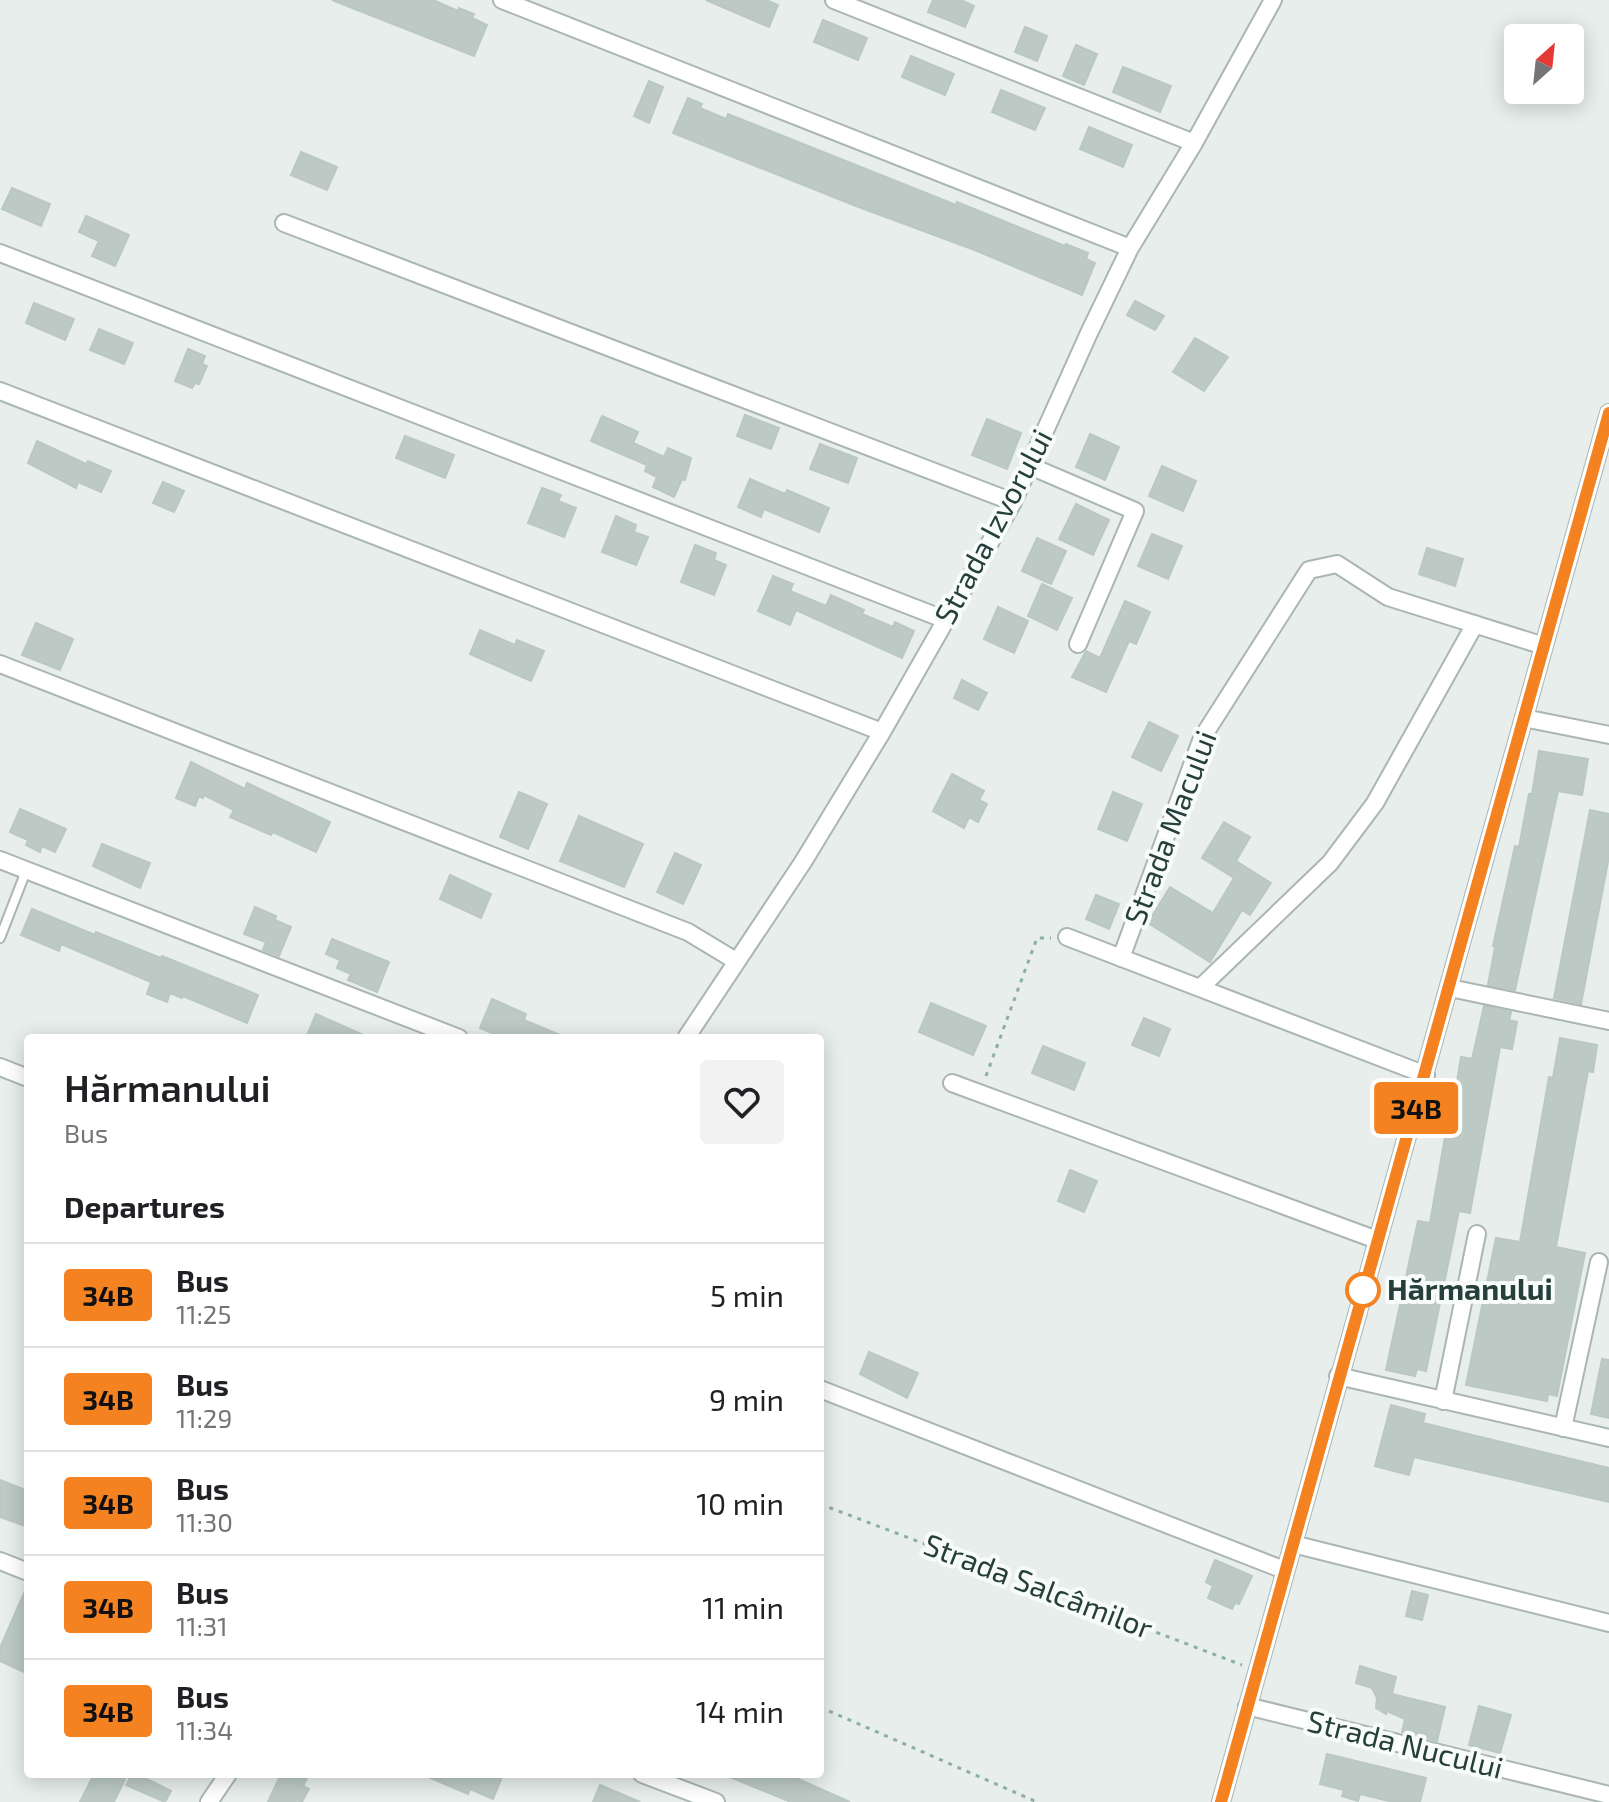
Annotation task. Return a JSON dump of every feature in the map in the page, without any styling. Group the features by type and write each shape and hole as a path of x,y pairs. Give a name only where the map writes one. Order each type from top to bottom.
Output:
{"street":[{"path":"502,0 1130,248"},
{"path":"834,0 1194,143"},
{"name":"Strada Izvorului","path":"689,1034 803,862 882,732 1013,502 1130,248 1194,143 1273,0"},
{"path":"284,223 1013,502"},
{"path":"0,253 946,620"},
{"path":"0,391 882,732"},
{"path":"1221,1802 1609,413"},
{"path":"1030,466 1135,511 1078,644"},
{"name":"Strada Macului","path":"1121,958 1202,738 1309,570 1337,564 1388,597 1544,646"},
{"path":"1200,988 1330,863 1375,803 1475,624"},
{"path":"0,664 688,932 736,961"},
{"path":"1524,718 1609,735"},
{"path":"0,860 449,1034"},
{"name":"Strada Macului","path":"1067,937 1426,1075"},
{"path":"1450,988 1609,1021"},
{"path":"0,1067 24,1076"},
{"path":"952,1083 1377,1240"},
{"path":"1443,1401 1477,1234"},
{"path":"1563,1428 1599,1262"},
{"path":"1338,1376 1609,1438"},
{"path":"824,1391 1284,1570"},
{"path":"1293,1544 1609,1623"},
{"path":"0,1561 24,1570"},
{"name":"Strada Nucului","path":"1247,1706 1609,1795"},
{"path":"209,1802 225,1778"},
{"path":"653,1778 716,1802"}],"lane":[{"path":"0,938 27,870"}],"path":[{"path":"979,1094 1037,938 1067,937"},
{"name":"Strada Salcâmilor","path":"824,1506 1257,1670"},
{"path":"824,1709 1037,1802"}],"building":[{"path":"332,0 433,0 474,14 472,18 487,25 474,56"},
{"path":"706,0 766,0 778,5 769,27"},
{"path":"933,0 961,0 974,6 965,27 928,12"},
{"path":"823,20 867,38 858,60 814,42"},
{"path":"1025,27 1047,36 1037,61 1015,52"},
{"path":"1076,45 1097,54 1084,85 1063,76"},
{"path":"911,56 954,74 945,95 902,77"},
{"path":"1123,67 1171,86 1160,112 1113,92"},
{"path":"649,81 663,87 649,123 634,116"},
{"path":"1001,90 1045,108 1035,130 992,112"},
{"path":"688,98 702,104 700,108 726,119 728,114 956,205 957,202 1088,253 1086,259 1095,263 1082,295 673,133"},
{"path":"1089,127 1132,145 1123,167 1080,149"},
{"path":"301,152 337,167 327,190 291,175"},
{"path":"12,188 50,204 41,226 2,209"},
{"path":"86,216 129,235 115,266 92,256 99,241 79,232"},
{"path":"1135,301 1164,316 1155,330 1127,315"},
{"path":"34,303 74,319 65,340 26,323"},
{"path":"99,329 133,343 124,364 90,350"},
{"path":"1195,338 1228,357 1204,391 1173,372"},
{"path":"188,349 205,356 202,364 207,366 199,384 195,383 192,388 175,381"},
{"path":"745,415 779,428 771,449 737,436"},
{"path":"602,416 638,432 633,443 664,457 668,448 691,458 685,480 682,479 674,497 653,487 657,477 645,471 647,465 591,441"},
{"path":"987,419 1021,433 1007,469 972,455"},
{"path":"1090,434 1119,447 1105,480 1076,467"},
{"path":"405,436 454,455 445,478 396,458"},
{"path":"37,441 86,464 88,461 111,471 101,492 78,482 76,488 28,463"},
{"path":"820,444 857,458 848,483 810,469"},
{"path":"1162,466 1196,481 1183,511 1149,496"},
{"path":"750,479 785,494 787,490 829,508 819,532 764,509 761,517 738,507"},
{"path":"163,482 184,491 174,512 153,503"},
{"path":"542,488 561,495 558,501 576,508 564,537 528,523"},
{"path":"1076,504 1109,520 1093,555 1059,539"},
{"path":"616,516 636,525 634,532 648,537 636,565 602,552"},
{"path":"1152,534 1182,546 1168,579 1138,566"},
{"path":"1037,538 1066,551 1051,584 1022,571"},
{"path":"695,545 716,553 714,560 726,565 714,595 681,582"},
{"path":"1427,548 1463,559 1455,586 1419,574"},
{"path":"773,576 793,584 790,591 826,606 831,595 864,610 862,614 893,627 895,622 914,631 902,658 796,610 790,625 758,611"},
{"path":"1042,584 1072,598 1057,630 1028,616"},
{"path":"1125,601 1150,612 1136,644 1129,641 1106,692 1072,677 1086,651 1100,658"},
{"path":"998,607 1028,621 1014,653 984,639"},
{"path":"36,623 73,639 60,670 22,655"},
{"path":"480,630 515,645 517,640 544,651 531,681 470,654"},
{"path":"962,680 987,693 978,710 954,698"},
{"path":"1149,722 1178,736 1161,771 1132,757"},
{"path":"1539,751 1588,759 1582,795 1558,791 1515,990 1488,985 1493,946 1515,846 1519,847 1529,794 1532,794"},
{"path":"191,762 245,789 247,783 330,822 316,852 230,817 234,810 204,795 203,798 199,796 195,806 176,798"},
{"path":"952,774 984,791 979,800 987,804 978,822 969,817 964,828 933,811"},
{"path":"519,792 547,804 528,849 500,837"},
{"path":"1113,792 1142,804 1127,841 1098,829"},
{"path":"20,809 66,829 55,852 42,846 40,852 26,845 28,840 10,832"},
{"path":"1590,810 1609,814 1609,856 1581,1004 1554,998"},
{"path":"579,816 643,844 624,887 560,861"},
{"path":"1224,822 1250,837 1236,861 1271,883 1250,915 1242,910 1210,962 1148,923 1170,887 1213,913 1234,878 1202,858"},
{"path":"102,844 150,863 140,888 93,866"},
{"path":"675,853 701,865 683,904 657,892"},
{"path":"450,875 491,894 481,918 440,899"},
{"path":"1096,895 1119,904 1109,929 1086,919"},
{"path":"255,907 291,927 279,956 263,950 266,942 244,934"},
{"path":"32,909 258,995 247,1023 183,996 170,993 167,1002 147,994 151,982 61,944 59,951 21,935"},
{"path":"332,939 389,962 377,992 348,980 351,974 337,968 340,960 326,954"},
{"path":"492,999 526,1014 524,1020 557,1034 494,1034 480,1028"},
{"path":"931,1003 986,1026 973,1055 919,1032"},
{"path":"1484,1006 1511,1012 1509,1020 1517,1022 1512,1049 1500,1047 1470,1213 1459,1211 1426,1371 1417,1369 1415,1376 1386,1370 1418,1221 1430,1223 1461,1057 1472,1059"},
{"path":"316,1014 361,1034 308,1034"},
{"path":"1144,1018 1170,1029 1159,1056 1132,1045"},
{"path":"1560,1038 1597,1045 1593,1072 1588,1071 1556,1247 1585,1253 1557,1396 1548,1394 1547,1401 1466,1385 1496,1238 1520,1242 1549,1077 1553,1078"},
{"path":"1043,1046 1085,1063 1074,1090 1032,1073"},
{"path":"1070,1170 1097,1181 1084,1212 1058,1201"},
{"path":"869,1352 918,1373 907,1398 860,1374"},
{"path":"1602,1359 1609,1360 1609,1418 1591,1414"},
{"path":"1391,1405 1425,1414 1423,1423 1609,1468 1609,1502 1414,1457 1409,1475 1375,1466"},
{"path":"0,1480 24,1489 24,1526 0,1517"},
{"path":"1215,1560 1252,1576 1239,1604 1235,1603 1232,1609 1208,1598 1213,1586 1206,1582"},
{"path":"1412,1591 1428,1595 1422,1620 1406,1616"},
{"path":"24,1593 24,1672 0,1661 0,1648"},
{"path":"1360,1666 1396,1677 1392,1694 1445,1707 1437,1741 1402,1732 1405,1719 1376,1708 1377,1698 1372,1688 1356,1683"},
{"path":"1479,1706 1511,1715 1500,1753 1469,1745"},
{"path":"1327,1754 1426,1778 1420,1802 1393,1802 1360,1794 1358,1801 1342,1796 1344,1790 1320,1784"},
{"path":"92,1778 125,1779 114,1802 80,1802"},
{"path":"130,1778 145,1778 171,1791 165,1802 126,1785"},
{"path":"279,1778 307,1778 303,1786 309,1789 302,1802 268,1802"},
{"path":"430,1778 501,1778 493,1799 470,1789 468,1794"},
{"path":"732,1778 796,1778 850,1802 791,1802"},
{"path":"600,1785 640,1802 593,1802"}],"bus line":[{"name":"34B","path":"1221,1802 1609,413"}],"place":[{"name":"Hărmanului","path":"1363,1290"}]}
